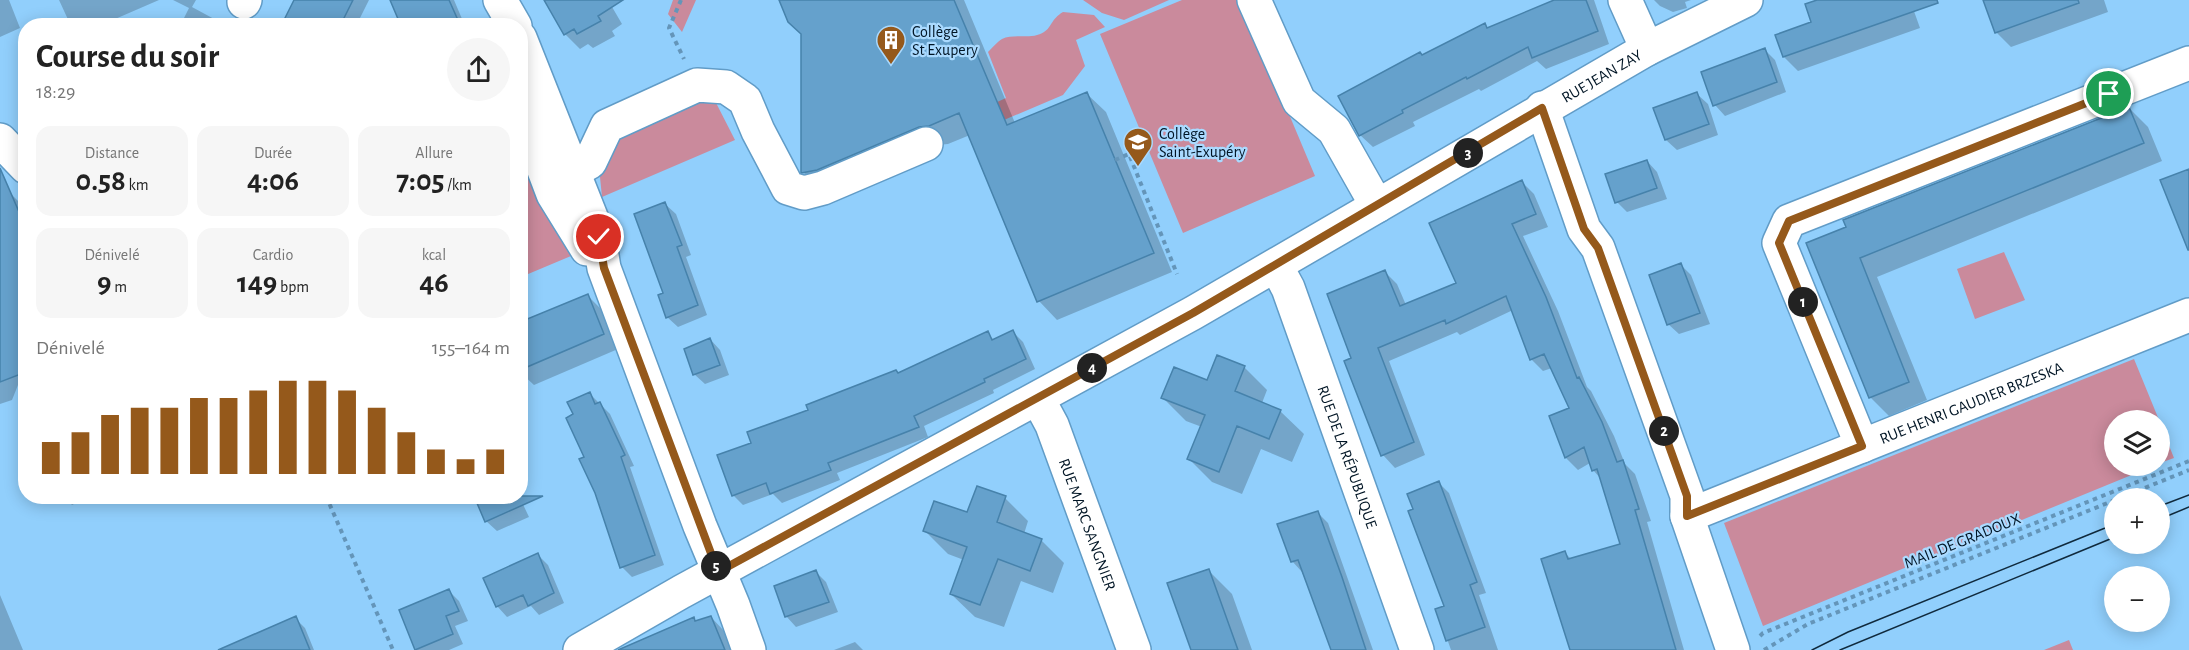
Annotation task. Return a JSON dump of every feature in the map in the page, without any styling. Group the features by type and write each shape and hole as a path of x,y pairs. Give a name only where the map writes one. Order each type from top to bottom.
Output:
{"street":[{"path":"499,0 502,18"},
{"path":"499,0 510,18"},
{"path":"1254,0 1299,101 1334,130 1377,206"},
{"path":"1625,0 1647,49"},
{"name":"RUE JEAN ZAY","path":"580,650 1276,266 1542,108 1647,49 1746,0"},
{"path":"528,59 599,237 604,268 718,572 733,605 748,650"},
{"path":"1862,446 1779,243 1789,221 2189,63"},
{"path":"572,172 590,162 607,126 697,85 726,87 745,100 758,131 788,188 804,193 823,188 926,144"},
{"path":"1542,108 1584,229 1598,248 1687,496 1687,516 1745,645"},
{"path":"528,128 553,194 582,242 604,268"},
{"path":"0,140 18,159"},
{"name":"RUE DE LA RÉPUBLIQUE","path":"1276,266 1288,288 1417,650"},
{"name":"RUE HENRI GAUDIER BRZESKA","path":"1687,516 2189,315"},
{"name":"RUE MARC SANGNIER","path":"1038,399 1052,425 1134,650"}],"path":[{"path":"681,0 669,28 697,85"},
{"path":"1116,160 1129,154 1177,274"},
{"name":"MAIL DE GRADOUX","path":"1745,645 1764,633 2189,461"},
{"path":"2145,488 2189,470"},
{"path":"329,504 393,650"},
{"name":"MAIL DE GRADOUX","path":"1763,650 1808,624 2104,504"}],"shaded area":[{"path":"673,0 696,0 682,32 668,14"},
{"path":"1083,0 1169,0 1124,20 1102,13"},
{"path":"1182,0 1241,0 1315,176 1183,233 1100,34"},
{"path":"1063,12 1094,15 1105,27 1076,40 1085,66 1063,95 971,134 964,117 1006,98 988,52 996,43 1007,37 1034,36 1044,32"},
{"path":"712,95 735,140 602,197 600,177 603,157 621,133"},
{"path":"528,155 571,256 528,274"},
{"path":"2004,252 2025,300 1975,319 1957,269"},
{"path":"2134,359 2155,410 2104,410 2104,476 2129,476 1763,626 1724,523"},
{"path":"2170,448 2174,458 2170,459"},
{"path":"2069,640 2073,650 2044,650"}],"building":[{"path":"294,0 353,0 344,18 285,18"},
{"path":"390,0 449,0 457,18 398,18"},
{"path":"544,0 623,0 598,16 601,21 577,34 574,29 564,35"},
{"path":"779,0 954,0 1007,125 1087,92 1154,253 1037,302 959,113 929,126 919,127 817,170 801,173 801,34 788,22"},
{"path":"1554,0 1586,0 1598,31 1532,58 1528,47 1402,110 1403,113 1359,136 1338,96 1420,52 1422,55 1485,23 1487,28"},
{"path":"1817,0 1937,0 1938,3 1783,57 1775,35 1811,22 1805,4"},
{"path":"1983,0 2078,0 2079,3 1995,33"},
{"path":"1765,48 1777,82 1713,106 1701,72"},
{"path":"1697,92 1709,124 1665,140 1653,108"},
{"path":"2129,107 2144,143 1860,258 1909,382 1869,398 1806,243 1846,227 1843,220"},
{"path":"1647,160 1657,188 1615,203 1605,174"},
{"path":"0,168 18,210 18,375 0,382"},
{"path":"2189,169 2189,250 2188,250 2160,180"},
{"path":"1522,180 1536,214 1512,224 1546,297 1577,378 1579,377 1602,422 1617,462 1623,460 1639,509 1635,510 1676,650 1570,650 1541,559 1565,551 1568,559 1620,544 1597,469 1592,471 1584,447 1565,458 1549,416 1569,408 1544,354 1530,360 1506,296 1446,324 1445,320 1378,348 1414,442 1381,456 1344,361 1351,358 1327,294 1385,270 1400,306 1456,283 1429,223"},
{"path":"665,202 682,245 677,247 698,305 666,318 658,295 663,293 634,214"},
{"path":"1681,263 1700,313 1667,325 1649,275"},
{"path":"588,294 604,334 528,367 528,319"},
{"path":"1013,330 1026,359 984,379 985,382 914,416 919,427 828,463 831,470 770,494 766,483 732,496 717,455 751,443 747,432 808,410 806,405 896,370 898,373 988,331 992,340"},
{"path":"710,338 720,365 693,375 684,349"},
{"path":"1217,355 1245,366 1235,391 1281,410 1269,439 1237,426 1219,472 1187,459 1205,415 1161,398 1174,367 1207,380"},
{"path":"590,392 595,404 600,402 625,455 621,457 655,555 620,568 595,493 579,459 584,457 566,418 573,414 567,402"},
{"path":"1439,481 1477,582 1470,585 1485,627 1446,641 1435,609 1444,606 1408,511 1413,509 1407,494"},
{"path":"977,486 1006,496 997,522 1042,539 1030,571 998,559 980,605 950,594 967,547 923,531 934,501 967,512"},
{"path":"528,496 543,496 528,503"},
{"path":"477,504 525,504 485,522"},
{"path":"1318,511 1366,650 1331,650 1298,560 1291,562 1277,524"},
{"path":"538,553 554,593 528,606 523,595 496,607 483,578"},
{"path":"1209,569 1238,650 1191,650 1167,583"},
{"path":"816,570 829,602 785,617 774,586"},
{"path":"449,589 459,611 446,616 453,634 415,650 399,610"},
{"path":"296,616 310,650 218,650"},
{"path":"711,616 725,650 618,650 694,617 695,621"}],"tram line":[{"path":"2170,502 2189,495"},
{"path":"2170,515 2189,507"},
{"path":"1812,650 1848,632 2104,528"},
{"path":"1840,650 2104,542"}],"place":[{"name":"Collège St Exupery","path":"891,66"},
{"name":"Collège Saint-Exupéry","path":"1138,168"}],"route":[{"path":"599,237 604,268 718,572 1193,313 1542,108 1584,229 1598,248 1687,496 1687,516 1862,446 1779,243 1789,221 2109,94"}]}
